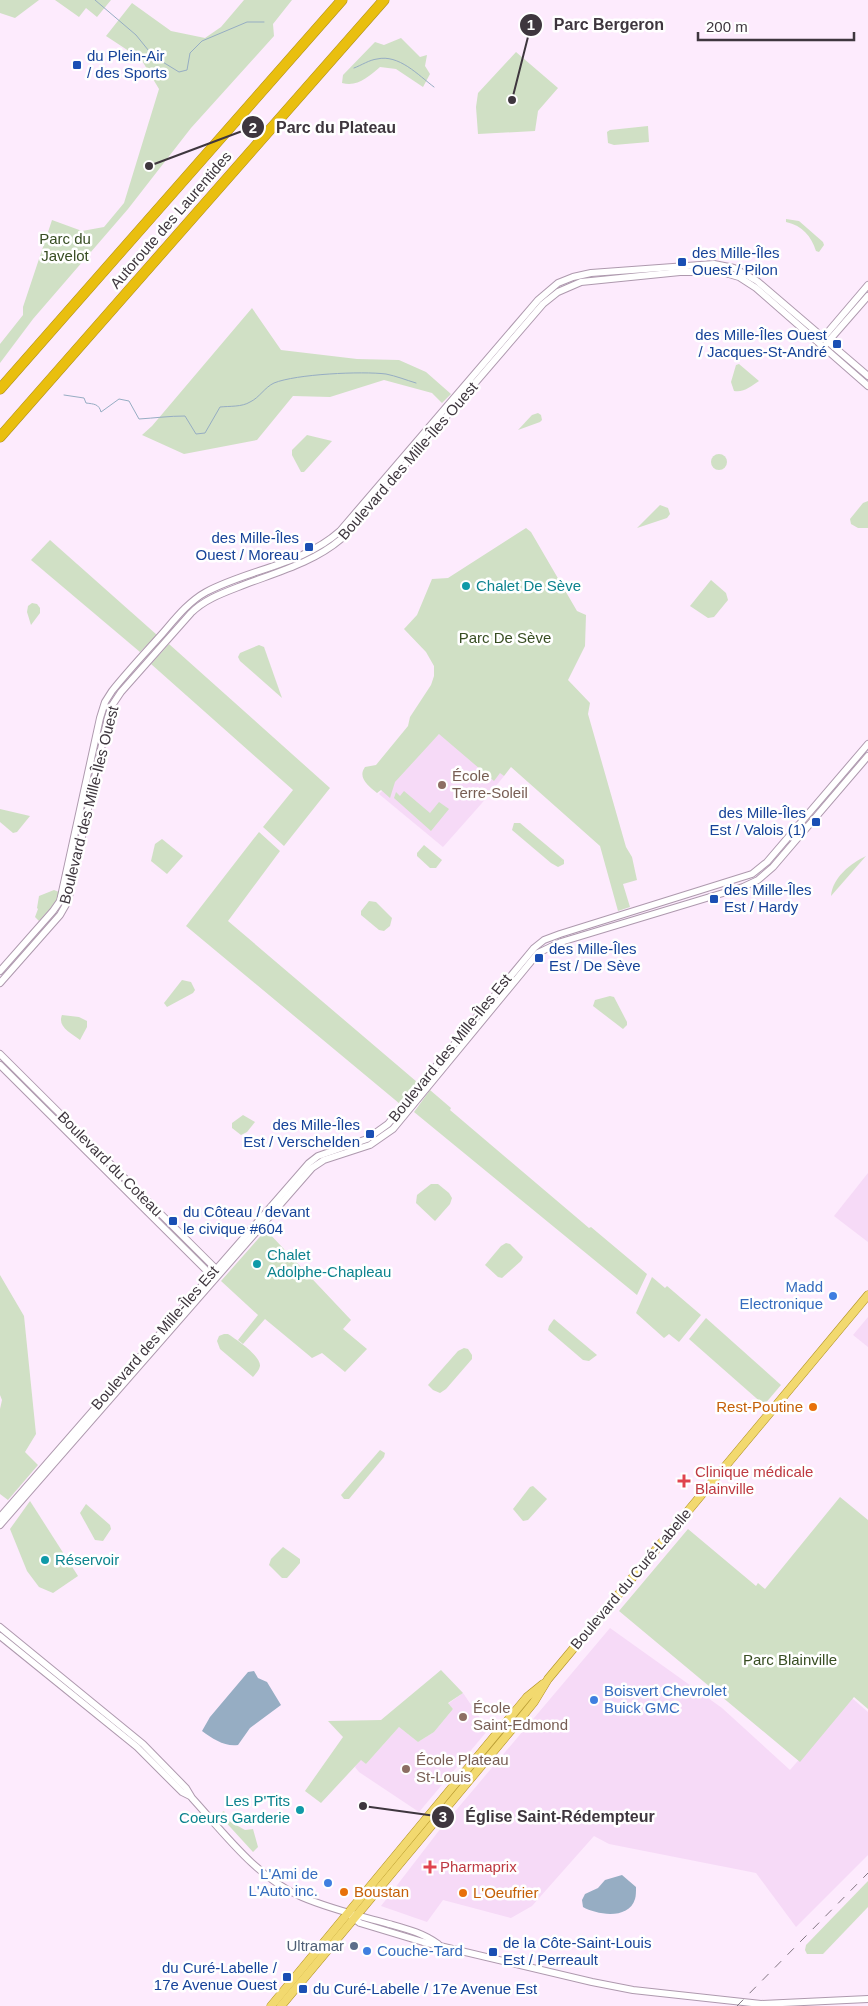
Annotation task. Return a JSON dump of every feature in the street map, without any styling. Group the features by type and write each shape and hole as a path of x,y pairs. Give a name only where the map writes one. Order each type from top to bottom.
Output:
{"highway":[{"name":"Autoroute des Laurentides","path":"0,388 342,0"},
{"name":"Autoroute des Laurentides","path":"0,437 384,0"}],"main road":[{"name":"Boulevard du Curé-Labelle","path":"280,2006 534,1702 548,1679 868,1295"},
{"name":"Boulevard du Curé-Labelle","path":"271,2006 527,1697 548,1679"}],"street":[{"name":"Boulevard des Mille-Îles Ouest","path":"0,971 53,911 61,898 100,718 105,702 112,691 184,610 198,597 219,586 301,556 340,531 550,288 570,278 591,273 705,264 722,265 740,270 754,278 868,386"},
{"name":"Boulevard des Mille-Îles Ouest","path":"0,983 60,915 68,901 108,717 112,706 121,692 188,616 201,604 220,594 300,564 341,539 543,304 554,295 571,285 587,280 693,271 722,272 739,277 752,285 868,376"},
{"path":"823,342 868,284"},
{"path":"823,342 868,296"},
{"name":"Boulevard des Mille-Îles Est","path":"0,1525 312,1161 322,1155 363,1141 388,1124 505,981 537,945 560,934 752,874 767,862 868,744"},
{"name":"Boulevard des Mille-Îles Est","path":"218,1271 314,1166 327,1159 370,1144 396,1126 452,1055 541,951 566,940 758,880 773,867 868,756"},
{"name":"Boulevard du Coteau","path":"0,1054 218,1271"},
{"name":"Boulevard du Coteau","path":"0,1065 213,1277"},
{"name":"Boulevard des Mille-Îles Est","path":"0,1517 213,1277"},
{"path":"0,1627 145,1750 182,1792 190,1796 249,1859 273,1881 302,1898 356,1917 360,1923 592,1982 641,1991 761,2004 868,1999"},
{"path":"0,1636 145,1750"}],"shaded area":[{"name":"École Terre-Soleil","path":"447,726 504,776 443,847 379,794"},
{"path":"868,1173 868,1242 834,1216"},
{"path":"868,1317 868,1347 853,1335"},
{"path":"610,1628 722,1708 790,1770 852,1698 868,1712 868,1855 796,1927 756,1873 609,1844 594,1836 532,1906 511,1918 443,1900 427,1922 381,1906 441,1828"},
{"name":"École Plateau St-Louis","path":"463,1693 488,1730 419,1812 359,1772 355,1767 361,1759 366,1764 399,1727 418,1742 434,1732 453,1709 448,1704"}],"green space":[{"path":"0,0 39,0 15,18 0,13"},
{"path":"55,0 111,0 97,17 86,8 79,17"},
{"name":"Parc du Javelot","path":"244,0 292,0 273,24 274,36 191,128 128,209 33,319 0,363 0,344 23,315 23,307 52,220 82,231 104,227 124,203 159,89 141,59 106,36 132,3 171,31 205,38 221,27"},
{"path":"401,38 420,57 427,55 425,66 430,74 423,87 396,69 380,67 367,78 358,82 353,84 342,83 343,75 375,42 384,45"},
{"path":"516,52 558,88 538,111 535,131 478,134 476,107 478,93"},
{"path":"648,126 649,142 614,145 608,143 607,132 610,130"},
{"path":"786,219 799,221 823,242 824,245 819,252 816,251 806,232 786,222"},
{"path":"252,308 281,350 357,359 399,360 426,372 451,394 442,403 432,393 384,380 330,397 293,396 257,440 184,454 142,435 152,426"},
{"path":"739,364 759,381 744,390 734,391 731,382 736,365"},
{"path":"538,413 541,415 542,420 540,422 518,430 532,415"},
{"path":"307,435 332,441 304,472 301,472 292,455 292,450"},
{"path":"719,454 727,462 719,470 711,462"},
{"path":"868,501 868,528 858,528 851,524 850,519 863,503"},
{"path":"660,505 668,508 670,514 667,518 637,528"},
{"name":"Parc De Sève","path":"526,528 531,532 577,611 586,615 585,646 568,680 590,703 588,714 626,847 632,857 637,880 623,884 630,907 618,911 600,846 511,767 504,776 500,773 494,781 439,734 395,782 390,798 381,790 377,793 368,785 362,775 365,767 376,765 408,726 410,717 431,685 434,676 434,666 426,652 404,629 417,615 432,579 448,578"},
{"path":"50,540 157,635 140,652 31,560"},
{"path":"711,580 726,593 728,600 714,617 708,618 690,606"},
{"path":"32,603 37,604 40,608 40,613 31,625 27,612 28,606"},
{"path":"169,644 330,788 284,846 263,827 293,790 151,664"},
{"path":"259,645 264,647 282,698 240,661 238,657 240,653"},
{"path":"404,791 430,813 439,802 449,809 431,831 394,798 396,792 400,796"},
{"path":"0,809 30,816 17,832 13,833 0,822"},
{"path":"514,823 520,823 564,860 564,864 558,867 551,863 512,830"},
{"path":"259,832 280,851 228,921 417,1082 400,1104 186,926"},
{"path":"162,839 183,856 167,874 151,861 155,844"},
{"path":"424,845 442,860 436,868 430,868 417,856 417,853"},
{"path":"866,856 831,896 835,883 843,872"},
{"path":"54,890 59,892 56,902 39,921 35,917 39,896"},
{"path":"369,901 376,902 392,918 390,926 384,931 379,930 361,915 361,911"},
{"path":"182,980 191,982 195,990 193,993 167,1007 164,1003"},
{"path":"610,996 614,997 627,1022 623,1029 593,1006 595,1000"},
{"path":"62,1015 79,1017 87,1021 87,1027 80,1040 63,1026 61,1023"},
{"path":"430,1090 451,1108 450,1110 589,1228 591,1227 647,1274 637,1295 414,1112"},
{"path":"243,1115 255,1122 247,1132 241,1135 232,1128 232,1123"},
{"path":"431,1184 438,1184 452,1198 450,1204 435,1221 416,1203 417,1195"},
{"path":"266,1230 351,1320 343,1329 367,1349 345,1372 322,1353 312,1358 265,1319 243,1344 238,1340 258,1315 221,1281"},
{"path":"506,1243 510,1244 523,1257 502,1278 498,1277 485,1265 501,1246"},
{"path":"0,1275 24,1316 36,1434 25,1452 38,1465 8,1500 0,1494 0,1409 2,1400 0,1395"},
{"path":"652,1277 665,1288 667,1286 701,1315 679,1342 669,1334 664,1338 636,1313"},
{"path":"706,1318 781,1385 764,1405 689,1339"},
{"path":"554,1319 597,1355 589,1361 583,1360 548,1330"},
{"path":"228,1334 248,1348 257,1358 260,1366 253,1377 220,1349 217,1341 219,1336"},
{"path":"464,1348 468,1349 472,1359 446,1389 440,1393 433,1390 428,1385 458,1351"},
{"path":"380,1450 385,1453 384,1457 349,1499 344,1499 341,1495"},
{"path":"533,1486 547,1499 528,1520 523,1521 513,1509 530,1487"},
{"name":"Parc Blainville","path":"840,1497 868,1520 868,1709 854,1697 800,1762 619,1611 688,1529 756,1586 758,1583 765,1589"},
{"path":"30,1501 78,1576 53,1593 39,1587 27,1571 10,1529"},
{"path":"86,1504 110,1525 111,1529 103,1541 95,1540 80,1513"},
{"path":"283,1547 300,1559 300,1563 287,1578 282,1578 269,1565 271,1559"},
{"path":"441,1670 463,1693 448,1703 453,1709 434,1732 418,1742 399,1727 366,1764 361,1760 321,1803 305,1791 343,1737 328,1721 381,1720"},
{"path":"223,1811 225,1812 222,1817 245,1830 253,1829 258,1847 253,1852 221,1817"},
{"path":"868,1881 868,1907 823,1954 807,1954 805,1950 806,1945"}],"water":[{"path":"254,1671 258,1678 267,1682 281,1705 250,1728 238,1745 224,1744 202,1731 210,1717 248,1672"},
{"path":"622,1875 636,1887 636,1895 632,1906 620,1913 612,1914 604,1914 583,1907 582,1900 585,1894 598,1888 605,1880"}],"waterway":[{"path":"95,0 136,35 153,56 179,72 187,70 190,53 202,41 247,22 264,22"},
{"path":"354,68 368,61 385,58 400,62 434,87"},
{"path":"64,395 84,398 86,403 94,404 101,412 119,399 129,401 139,419 185,416 196,434 205,433 220,407 247,404 274,383 284,380 329,374 375,373 386,374 416,383"}],"railway":[{"path":"737,2006 868,1873"}],"place":[{"name":"du Plein-Air / des Sports","path":"77,65"},
{"name":"Parc Bergeron","path":"512,100"},
{"name":"Parc du Plateau","path":"149,166"},
{"name":"des Mille-Îles Ouest / Pilon","path":"682,262"},
{"name":"des Mille-Îles Ouest / Jacques-St-André","path":"837,344"},
{"name":"des Mille-Îles Ouest / Moreau","path":"309,547"},
{"name":"Chalet De Sève","path":"466,586"},
{"name":"École Terre-Soleil","path":"442,785"},
{"name":"des Mille-Îles Est / Valois (1)","path":"816,822"},
{"name":"des Mille-Îles Est / Hardy","path":"714,899"},
{"name":"des Mille-Îles Est / De Sève","path":"539,958"},
{"name":"des Mille-Îles Est / Verschelden","path":"370,1134"},
{"name":"du Côteau / devant le civique #604","path":"173,1221"},
{"name":"Chalet Adolphe-Chapleau","path":"257,1264"},
{"name":"Madd Electronique","path":"833,1296"},
{"name":"Rest-Poutine","path":"813,1407"},
{"name":"Clinique médicale Blainville","path":"684,1481"},
{"name":"Réservoir","path":"45,1560"},
{"name":"Boisvert Chevrolet Buick GMC","path":"594,1700"},
{"name":"École Saint-Edmond","path":"463,1717"},
{"name":"École Plateau St-Louis","path":"406,1769"},
{"name":"Église Saint-Rédempteur","path":"363,1806"},
{"name":"Les P'Tits Coeurs Garderie","path":"300,1810"},
{"name":"Pharmaprix","path":"430,1867"},
{"name":"L'Ami de L'Auto inc.","path":"328,1883"},
{"name":"Boustan","path":"344,1892"},
{"name":"L'Oeufrier","path":"463,1893"},
{"name":"Ultramar","path":"354,1946"},
{"name":"Couche-Tard","path":"367,1951"},
{"name":"de la Côte-Saint-Louis Est / Perreault","path":"493,1952"},
{"name":"du Curé-Labelle / 17e Avenue Ouest","path":"287,1977"},
{"name":"du Curé-Labelle / 17e Avenue Est","path":"303,1989"}]}
